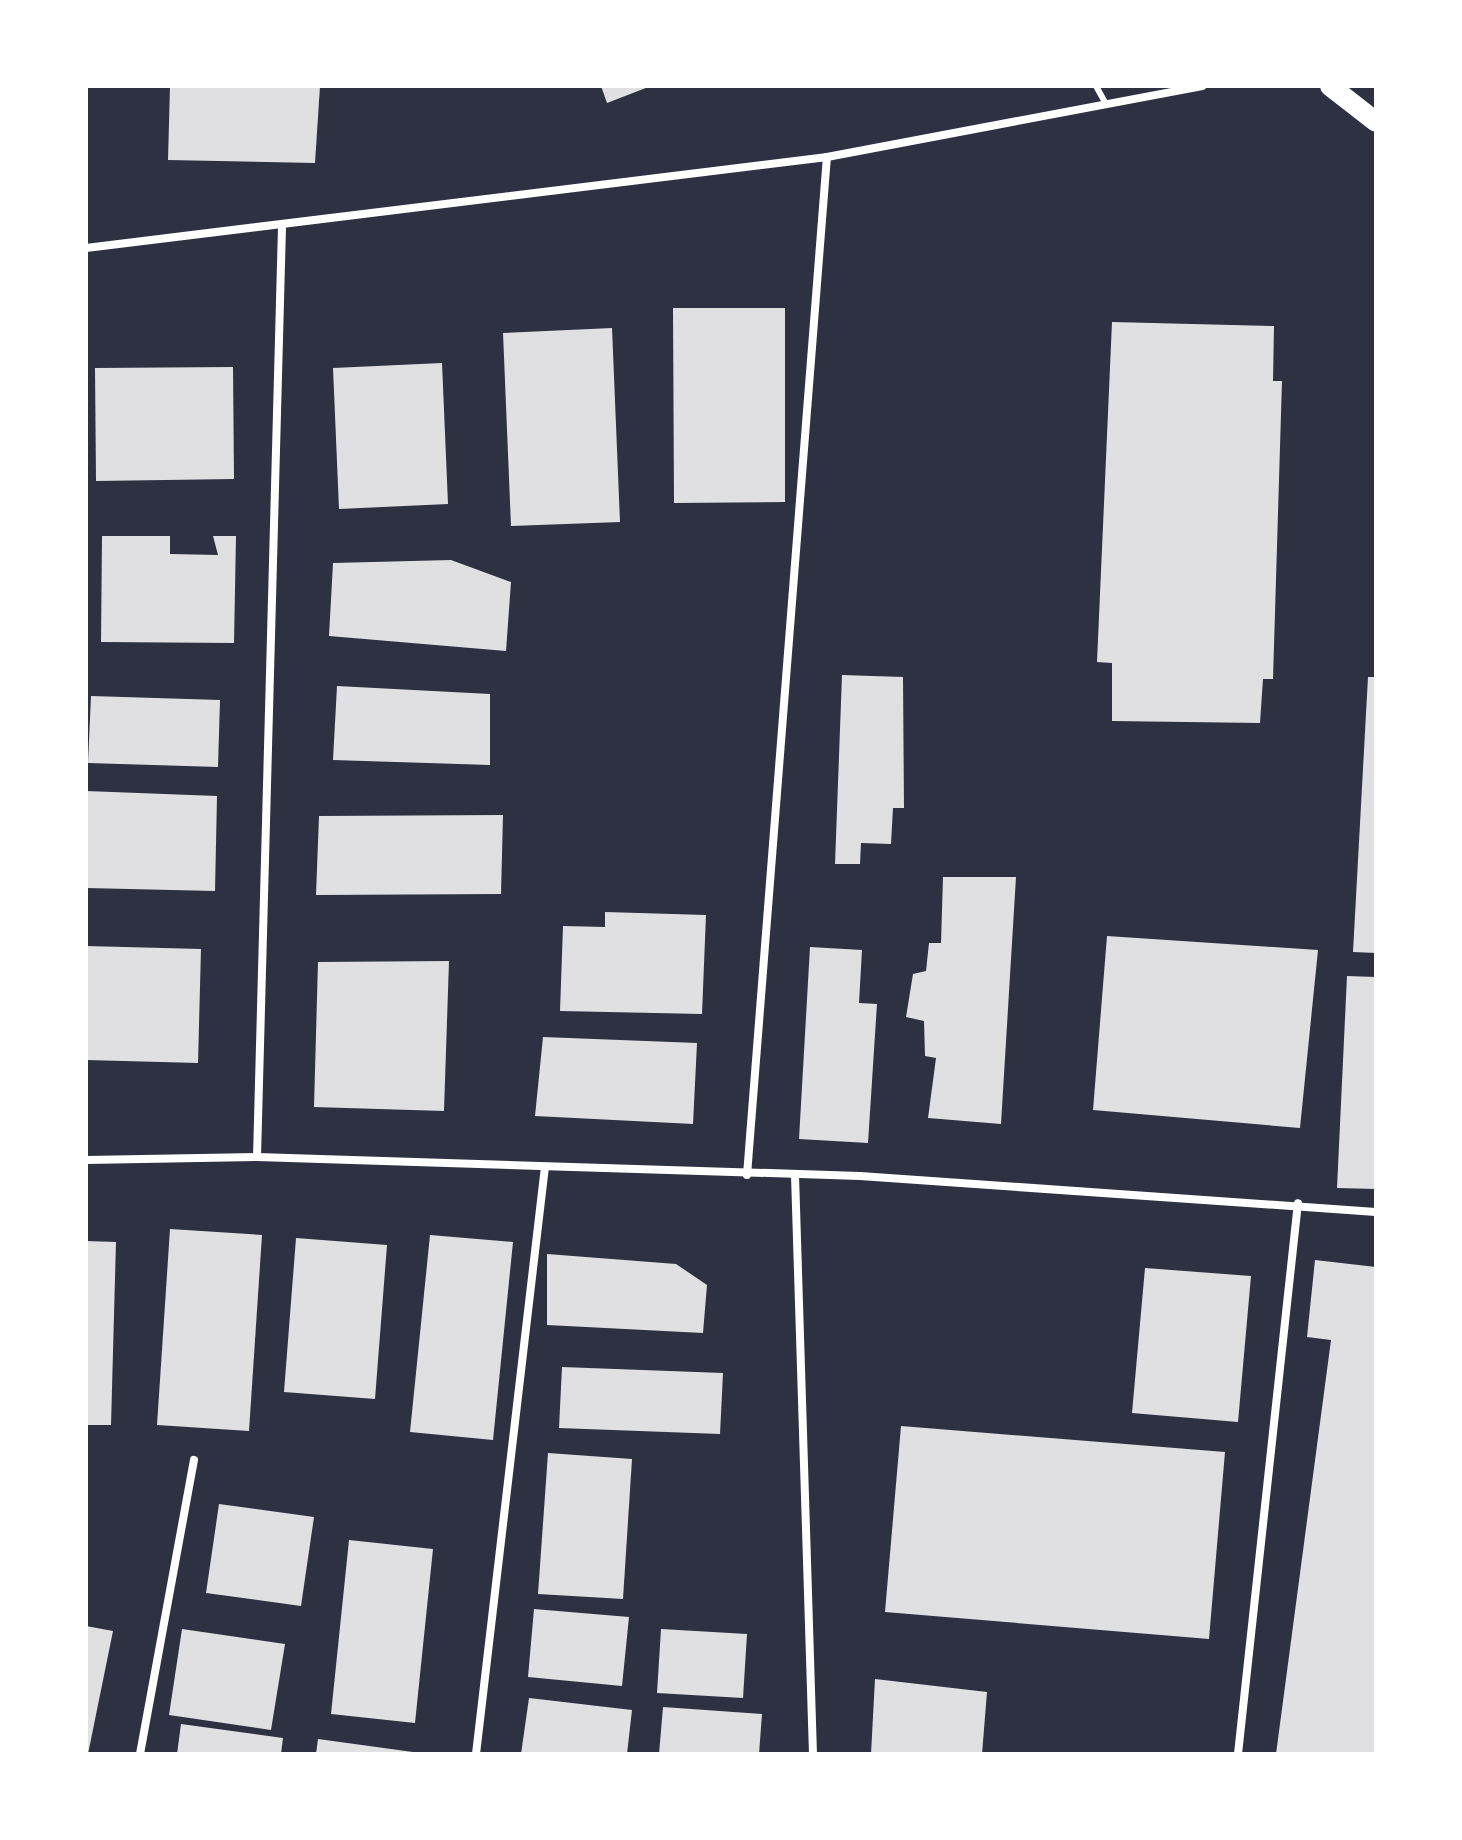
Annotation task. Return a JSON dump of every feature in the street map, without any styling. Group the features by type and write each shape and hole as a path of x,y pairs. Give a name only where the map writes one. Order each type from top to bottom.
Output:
{"main road":[{"path":"1330,86 1376,122"}],"street":[{"path":"86,248 282,228 827,157 1202,86"},
{"path":"747,1175 827,157"},
{"path":"257,1157 282,228"},
{"path":"86,1160 257,1157 795,1175 1298,1203 1376,1212"},
{"path":"476,1754 545,1167"},
{"path":"795,1175 813,1754"},
{"path":"1238,1754 1298,1203"},
{"path":"140,1754 194,1460"}],"lane":[{"path":"1096,86 1106,104"}],"building":[{"path":"170,86 320,86 315,163 168,160"},
{"path":"601,86 651,86 607,103"},
{"path":"673,308 785,308 785,502 674,503"},
{"path":"1112,322 1274,326 1273,381 1282,381 1273,679 1263,679 1260,723 1112,721 1112,663 1097,662"},
{"path":"612,328 620,522 511,526 503,333"},
{"path":"442,363 448,504 339,509 333,368"},
{"path":"233,367 234,479 96,481 95,368"},
{"path":"102,536 170,536 170,554 218,555 213,536 236,536 234,643 101,642"},
{"path":"451,560 511,582 506,651 329,636 333,563"},
{"path":"842,675 903,677 904,808 893,808 891,844 861,843 860,864 835,864"},
{"path":"1368,677 1376,677 1376,953 1353,952"},
{"path":"337,686 490,694 490,765 333,760"},
{"path":"91,696 220,700 218,767 88,763"},
{"path":"86,791 217,796 215,891 86,888"},
{"path":"503,815 501,894 316,895 319,816"},
{"path":"943,877 1016,877 1001,1124 928,1118 936,1058 925,1056 924,1021 906,1017 913,974 926,971 929,943 941,943"},
{"path":"605,912 706,915 702,1014 560,1011 563,926 605,927"},
{"path":"1107,936 1318,950 1300,1128 1093,1110"},
{"path":"86,946 201,949 198,1063 86,1060"},
{"path":"810,947 862,950 859,1003 877,1004 868,1143 799,1139"},
{"path":"449,961 444,1111 314,1107 318,962"},
{"path":"1347,976 1376,977 1376,1189 1337,1188"},
{"path":"543,1037 697,1043 693,1124 535,1116"},
{"path":"170,1229 262,1235 249,1431 157,1425"},
{"path":"430,1235 513,1242 493,1440 410,1432"},
{"path":"296,1238 387,1245 375,1399 284,1392"},
{"path":"86,1241 116,1242 111,1425 86,1425"},
{"path":"547,1254 676,1264 707,1285 703,1333 547,1325"},
{"path":"1315,1260 1376,1267 1376,1754 1276,1754 1331,1340 1307,1337"},
{"path":"1145,1268 1251,1276 1238,1422 1132,1413"},
{"path":"562,1367 723,1373 720,1434 559,1428"},
{"path":"901,1426 1225,1452 1209,1639 885,1612"},
{"path":"548,1453 632,1459 623,1599 538,1594"},
{"path":"219,1504 314,1517 301,1606 206,1593"},
{"path":"349,1540 433,1549 415,1723 331,1714"},
{"path":"534,1609 629,1617 622,1686 528,1677"},
{"path":"86,1626 113,1631 88,1754 86,1754"},
{"path":"182,1629 285,1644 271,1730 169,1715"},
{"path":"661,1629 747,1634 743,1698 657,1693"},
{"path":"875,1679 987,1692 982,1754 871,1754"},
{"path":"529,1698 632,1710 627,1754 521,1754"},
{"path":"663,1707 762,1714 759,1754 659,1754"},
{"path":"181,1724 283,1738 281,1754 177,1754"},
{"path":"318,1739 413,1752 413,1754 316,1754"}]}
